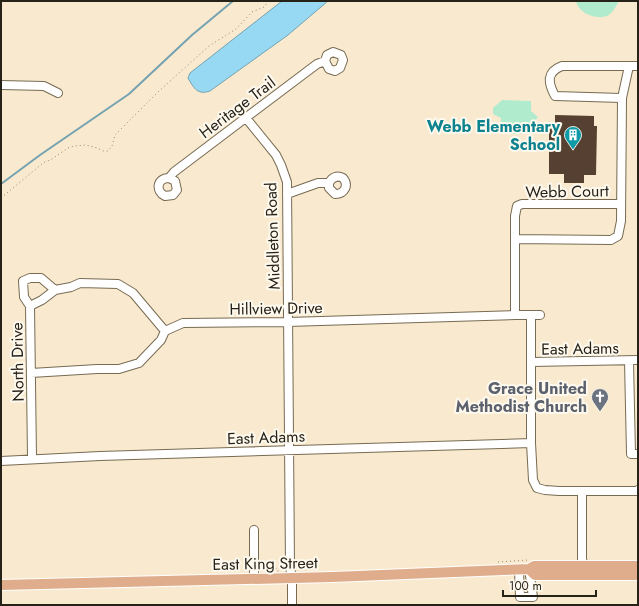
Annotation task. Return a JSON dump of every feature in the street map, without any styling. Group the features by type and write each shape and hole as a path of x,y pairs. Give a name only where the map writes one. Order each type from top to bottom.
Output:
{"main road":[{"name":"East King Street","path":"1,585 524,569 534,566 638,575"},
{"name":"East King Street","path":"585,570 638,566"}],"street":[{"name":"Heritage Trail","path":"169,178 174,172 317,64 325,61"},
{"path":"622,98 555,96 550,87 551,73 555,68 562,66 638,66"},
{"name":"Webb Court","path":"515,315 515,211 517,206 621,204 622,98 629,66"},
{"path":"1,85 44,86 58,94"},
{"name":"Middleton Road","path":"246,118 276,155 282,165 287,182 290,568 292,577 292,605"},
{"path":"287,194 318,182 329,183"},
{"path":"515,239 614,239 618,236 620,231 621,204"},
{"path":"30,306 24,297 23,281 30,278 41,278 55,290"},
{"name":"North Drive","path":"32,458 30,306 42,300 55,290 71,287 80,283 118,284 133,293 165,331"},
{"path":"531,315 531,362"},
{"name":"Hillview Drive","path":"165,331 184,323 288,322 540,315"},
{"path":"31,373 120,369 138,363 161,340 165,331"},
{"name":"East Adams","path":"638,360 531,362 531,443 533,480 537,488 545,490 582,491 638,490"},
{"path":"629,361 631,454 638,454"},
{"name":"East Adams","path":"1,461 32,458 531,443"},
{"path":"582,491 582,559 585,570"},
{"path":"254,530 254,578"}],"path":[{"path":"1,198 44,163 68,148 86,145 103,151 108,151 112,146 115,135 158,92 209,46 236,29 252,12 264,7 269,1"}],"green space":[{"path":"576,1 619,1 609,15 598,17 584,12 577,5"},
{"path":"502,100 531,101 531,111 538,117 531,126 531,134 500,134 501,118 493,114 493,108"}],"water":[{"path":"282,1 328,1 288,35 210,91 199,92 194,88 188,78 190,73"}],"building":[{"name":"Webb Elementary School","path":"555,115 594,116 594,126 597,126 596,175 584,175 584,183 564,183 564,174 549,174 549,125 555,125"}],"waterway":[{"path":"1,184 40,155 129,94 192,35 233,1"}],"place":[{"name":"Webb Elementary School","path":"573,150"},
{"name":"Grace United Methodist Church","path":"600,412"}]}
